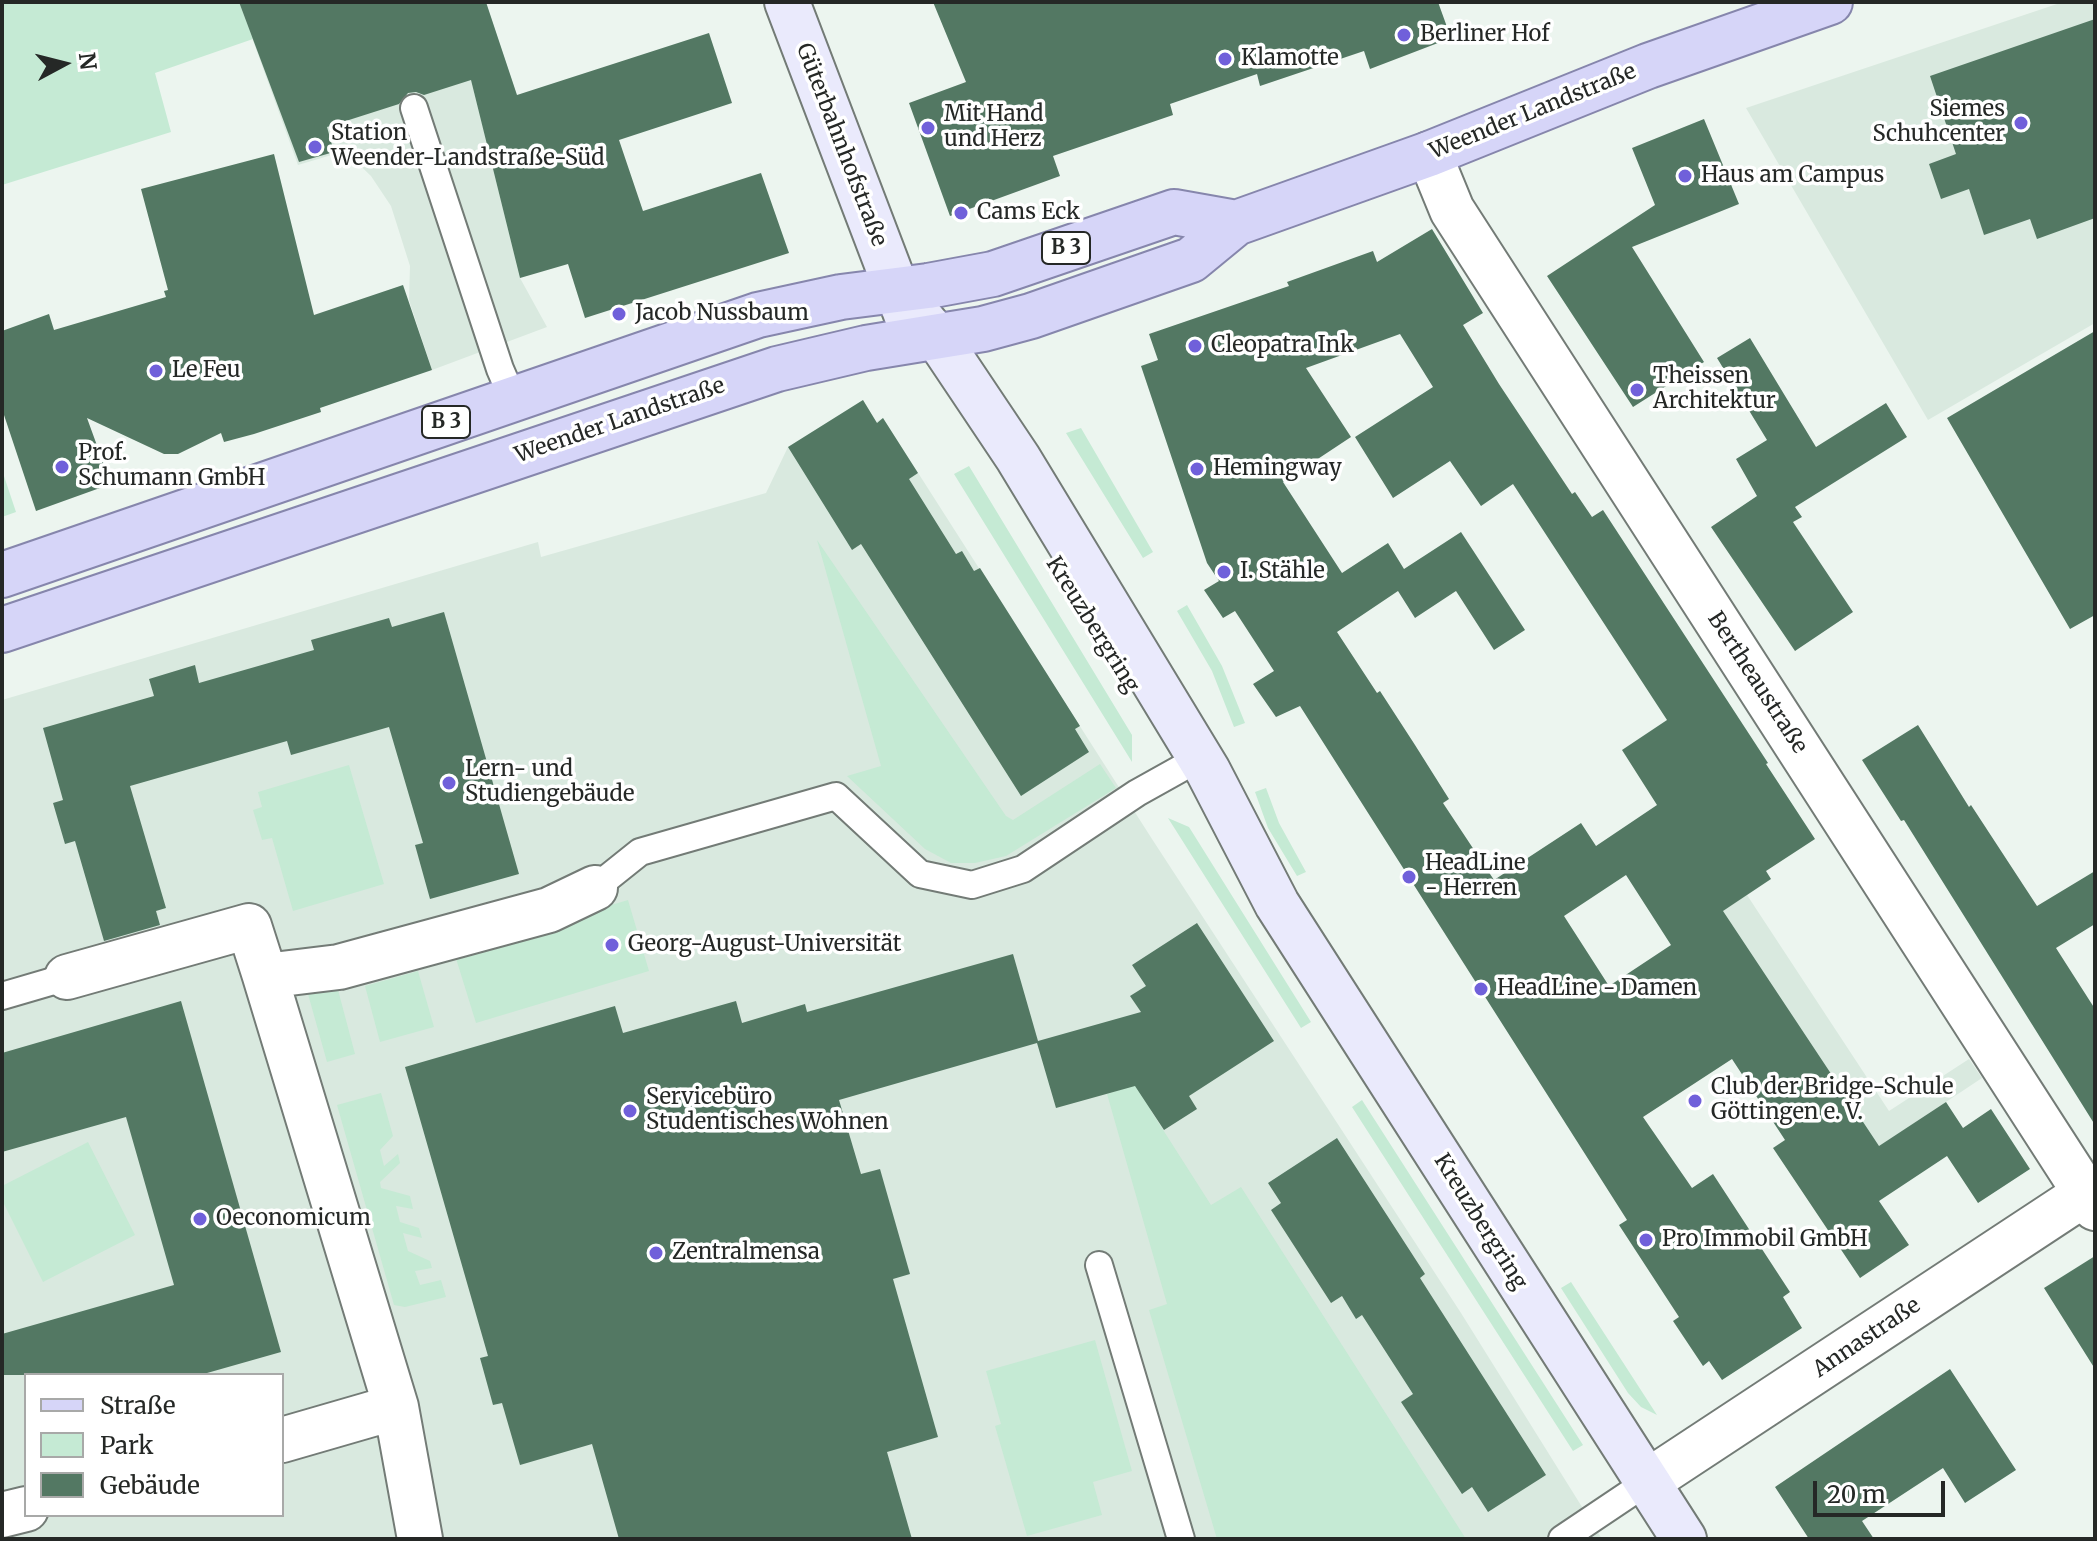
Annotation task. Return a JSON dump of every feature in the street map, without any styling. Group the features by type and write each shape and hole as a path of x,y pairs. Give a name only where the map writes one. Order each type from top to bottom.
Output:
{"main road":[{"name":"Weender Landstraße","path":"2,630 766,373 866,348 983,329 1031,316 1191,260 1236,223 1429,154 1648,66 1830,2"},
{"name":"Weender Landstraße","path":"2,575 758,315 895,288 944,284 993,274 1174,212 1236,223"}],"street":[{"name":"Güterbahnhofstraße","path":"787,2 895,288 926,338"},
{"name":"Bertheaustraße","path":"1429,154 1452,210 2090,1200"},
{"name":"Kreuzbergring","path":"926,338 1180,769 1237,859 1277,904"},
{"name":"Kreuzbergring","path":"926,338 1018,458 1208,771 1277,904 1684,1539"},
{"path":"265,976 339,967 549,910 595,888"},
{"path":"67,977 249,926 396,1407 420,1539"},
{"name":"Annastraße","path":"1647,1482 2090,1200"},
{"path":"284,1439 396,1407"},
{"path":"2,1515 24,1510"}],"lane":[{"path":"414,108 500,369 513,399"},
{"path":"595,888 640,852 836,796 920,874 972,885 1023,869 1137,793 1180,769"},
{"path":"2,996 67,977"},
{"path":"1099,1265 1181,1539"},
{"path":"1562,1539 1647,1482"}],"shaded area":[{"path":"239,2 445,2 470,75 520,278 547,327 432,370 409,300 410,266 391,206 371,176 345,151 298,165"},
{"path":"2063,2 2095,2 2095,323 1928,420 1746,108"},
{"name":"Georg-August-Universität","path":"863,400 876,422 883,418 1152,839 1461,1313 1602,1539 2,1539 2,700 538,542 541,557 766,493 788,447"},
{"path":"1747,895 1889,1111 1969,1059 1982,1078 1845,1169 1690,932"}],"green space":[{"path":"2,2 239,2 253,39 155,73 171,132 2,185"},
{"path":"1081,428 1153,552 1143,558 1066,433"},
{"path":"969,466 1132,735 1132,762 954,474"},
{"path":"2,470 16,512 2,517"},
{"path":"817,540 1006,816 1013,820 1100,764 1116,788 1006,856 975,863 951,863 925,849 847,776 881,766"},
{"path":"1187,605 1222,666 1245,723 1234,727 1212,671 1177,611"},
{"path":"349,765 384,884 293,911 272,838 262,840 253,810 262,807 258,792"},
{"path":"1266,788 1279,823 1306,872 1297,876 1268,828 1255,792"},
{"path":"1168,818 1189,827 1311,1022 1301,1028"},
{"path":"628,900 649,971 476,1023 454,952"},
{"path":"418,971 434,1027 380,1042 365,986"},
{"path":"337,986 355,1054 327,1062 308,994"},
{"path":"1169,1074 1151,1111 1211,1205 1241,1187 1466,1539 1217,1539 1149,1310 1167,1304 1107,1094"},
{"path":"381,1093 393,1136 380,1150 384,1166 398,1154 400,1163 380,1182 381,1188 410,1196 413,1209 396,1206 400,1222 419,1228 422,1238 403,1233 408,1251 430,1261 432,1268 415,1271 420,1285 441,1280 446,1297 405,1307 394,1305 337,1105"},
{"path":"1362,1100 1583,1445 1573,1451 1352,1107"},
{"path":"88,1142 135,1235 43,1282 2,1200 2,1186"},
{"path":"1571,1282 1657,1415 1641,1407 1628,1393 1561,1288"},
{"path":"1095,1340 1132,1471 1093,1482 1102,1515 1027,1536 995,1426 1001,1424 986,1371"}],"building":[{"path":"239,2 486,2 517,95 709,33 732,103 619,140 643,211 761,173 789,253 585,318 568,264 520,278 471,80 424,95 408,93 399,104 327,127 334,152 299,162"},
{"path":"933,2 1438,2 1451,38 1370,69 1364,51 1260,86 1257,74 1170,104 1173,115 1053,156 1060,176 950,216 909,103 966,82"},
{"name":"Siemes Schuhcenter","path":"2095,19 2095,218 2037,239 2030,219 1984,235 1969,189 1941,199 1929,164 1956,154 1930,76"},
{"path":"1704,119 1739,204 1632,247 1704,362 1633,407 1547,276 1655,205 1632,148"},
{"path":"274,154 314,315 403,285 432,370 254,434 224,442 221,433 178,454 164,454 87,418 111,484 36,511 2,409 2,331 49,314 54,330 166,297 164,291 168,290 141,189"},
{"path":"1432,229 1483,313 1463,325 1499,384 1572,494 1575,492 1592,517 1603,510 1815,839 1766,871 1771,879 1723,911 1879,1146 1946,1102 1963,1128 1991,1109 2030,1169 1978,1203 1947,1156 1879,1201 1909,1245 1860,1278 1773,1148 1785,1140 1732,1059 1643,1117 1692,1188 1713,1174 1790,1292 1783,1297 1802,1328 1722,1380 1709,1361 1703,1366 1673,1321 1679,1317 1619,1225 1627,1220 1300,706 1276,717 1253,684 1274,671 1235,611 1223,618 1204,590 1219,581 1207,563 1141,366 1158,360 1149,334 1289,286 1287,282 1373,251 1377,262","holes":["1400,334 1433,387 1355,437 1393,498 1450,461 1481,506 1513,484 1667,720 1622,750 1657,805 1596,846 1581,823 1494,880 1443,803 1449,799 1415,745 1337,632 1398,591 1415,618 1456,591 1494,650 1525,630 1461,532 1404,569 1388,543 1342,573 1283,482 1351,437 1306,368","1626,875 1671,945 1609,986 1564,916"]},
{"path":"2095,331 2095,615 2070,629 1947,418"},
{"path":"1750,338 1816,447 1886,403 1907,437 1795,507 1802,517 1793,522 1853,612 1795,651 1711,527 1757,496 1736,459 1767,440 1717,358"},
{"path":"863,400 877,423 883,418 918,473 909,479 956,554 962,551 974,571 980,568 1080,726 1075,729 1089,752 1021,796 861,544 852,550 788,447"},
{"name":"Lern- und Studiengebäude","path":"444,612 519,874 430,899 415,845 423,843 389,727 291,755 287,741 130,786 166,908 156,911 160,925 104,941 75,841 65,844 53,803 63,800 43,728 154,696 149,679 195,665 199,683 314,650 311,640 389,618 392,627"},
{"path":"1918,725 1969,807 1971,805 2037,906 2095,871 2095,924 2056,948 2095,1009 2095,1125 1904,820 1901,821 1862,760"},
{"path":"1197,923 1274,1041 1189,1096 1197,1109 1164,1130 1135,1086 1056,1108 1037,1043 839,1100 861,1174 880,1169 910,1274 893,1279 938,1437 887,1452 912,1539 619,1539 592,1444 520,1465 502,1403 493,1405 480,1358 488,1356 405,1067 615,1006 623,1033 736,1001 742,1023 805,1004 807,1012 1013,954 1038,1041 1141,1012 1130,996 1146,986 1132,965"},
{"name":"Oeconomicum","path":"181,1001 281,1352 207,1373 2,1375 2,1334 174,1285 126,1117 2,1152 2,1053"},
{"path":"1337,1138 1425,1274 1420,1278 1546,1475 1488,1512 1472,1487 1462,1494 1401,1402 1413,1394 1362,1315 1356,1319 1342,1296 1331,1303 1271,1210 1281,1203 1268,1183"},
{"path":"2095,1256 2095,1369 2044,1288"},
{"path":"1950,1369 2016,1470 1965,1503 1943,1468 1862,1521 1874,1539 1809,1539 1775,1487"}],"place":[{"name":"Berliner Hof","path":"1404,35"},
{"name":"Klamotte","path":"1225,59"},
{"name":"Siemes Schuhcenter","path":"2021,123"},
{"name":"Mit Hand und Herz","path":"928,128"},
{"name":"Station Weender-Landstraße-Süd","path":"315,147"},
{"name":"Haus am Campus","path":"1685,176"},
{"name":"Cams Eck","path":"961,213"},
{"name":"Jacob Nussbaum","path":"619,314"},
{"name":"Cleopatra Ink","path":"1195,346"},
{"name":"Le Feu","path":"156,371"},
{"name":"Theissen Architektur","path":"1637,390"},
{"name":"Prof. Schumann GmbH","path":"62,467"},
{"name":"Hemingway","path":"1197,469"},
{"name":"I. Stähle","path":"1224,572"},
{"name":"Lern- und Studiengebäude","path":"449,783"},
{"name":"HeadLine - Herren","path":"1409,877"},
{"name":"Georg-August-Universität","path":"612,945"},
{"name":"HeadLine - Damen","path":"1481,989"},
{"name":"Club der Bridge-Schule Göttingen e. V.","path":"1695,1101"},
{"name":"Servicebüro Studentisches Wohnen","path":"630,1111"},
{"name":"Oeconomicum","path":"200,1219"},
{"name":"Pro Immobil GmbH","path":"1646,1240"},
{"name":"Zentralmensa","path":"656,1253"}]}
